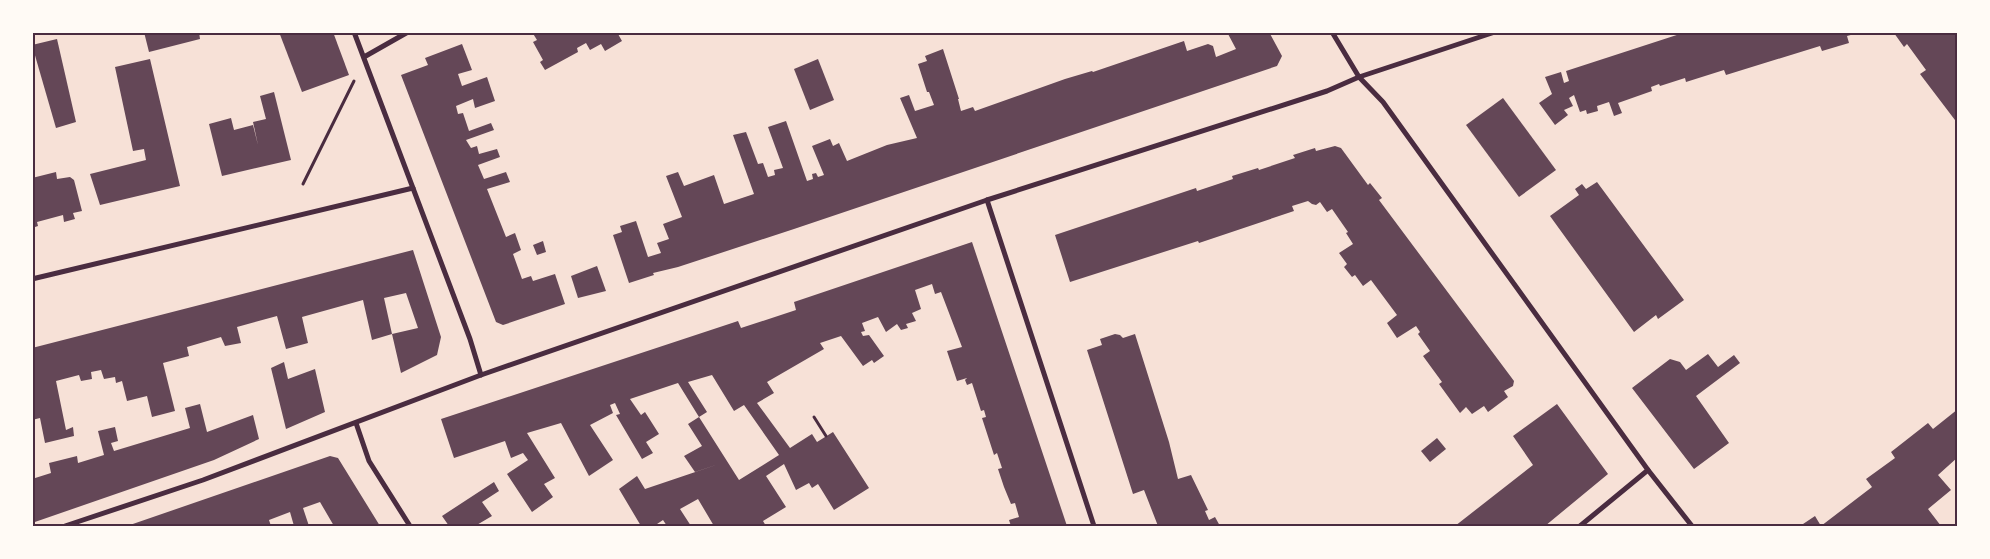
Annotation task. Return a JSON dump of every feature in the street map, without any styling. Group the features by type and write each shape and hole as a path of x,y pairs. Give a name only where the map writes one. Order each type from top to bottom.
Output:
{"street":[{"path":"354,32 482,375"},
{"path":"364,57 408,32"},
{"path":"1332,32 1359,77 1383,102 1648,470 1692,526"},
{"path":"65,526 203,480 482,375 987,200 1317,94 1359,77 1495,32"},
{"path":"32,279 413,188"},
{"path":"987,200 1094,526"},
{"path":"356,423 369,462 410,526"},
{"path":"1580,526 1648,470"}],"path":[{"path":"303,184 354,79"},
{"path":"814,417 826,436"}],"building":[{"path":"144,32 199,32 200,39 149,52"},
{"path":"279,32 333,32 349,75 302,92"},
{"path":"532,32 622,32 618,34 622,41 605,51 601,44 590,50 586,43 577,48 578,52 545,70 540,62 543,60 533,42 537,40"},
{"path":"1227,32 1269,32 1282,56 1277,66 794,229 678,267 653,273 654,275 629,283 613,235 622,232 620,226 636,221 648,257 661,253 657,243 669,239 663,224 682,217 666,176 678,172 684,186 714,175 724,204 754,194 733,135 746,132 758,164 763,163 768,177 775,175 774,170 783,168 768,127 786,121 807,181 813,179 812,174 816,173 818,177 824,175 812,146 830,139 833,146 839,143 847,161 887,145 917,138 900,98 909,95 915,111 934,105 929,92 927,92 918,64 927,61 925,56 943,49 961,111 973,107 975,111 1065,79 1093,72 1184,41 1187,51 1208,44 1213,46 1216,57 1236,49"},
{"path":"1686,32 1858,33 1847,36 1849,43 1822,51 1820,46 1726,75 1724,70 1686,82 1685,78 1660,86 1659,84 1651,87 1652,91 1618,103 1622,113 1614,116 1609,102 1597,106 1598,111 1587,114 1586,110 1580,112 1574,95 1569,98 1573,106 1564,110 1568,115 1555,125 1539,103 1552,94 1545,77 1561,72 1564,83 1569,81 1566,71"},
{"path":"1895,32 1958,32 1958,124 1920,74 1926,70 1907,44 1904,47"},
{"path":"57,39 76,122 56,128 32,45"},
{"path":"462,44 472,70 458,74 462,86 487,77 495,101 475,108 473,99 456,106 458,114 463,113 469,131 491,123 494,130 466,140 471,148 477,146 479,154 497,149 500,157 478,165 484,179 506,172 510,182 487,189 506,237 515,233 521,250 513,254 522,279 531,276 533,281 555,274 565,304 503,325 496,322 401,75 428,65 425,58"},
{"path":"150,59 180,186 100,205 90,174 146,160 144,149 133,151 115,67"},
{"path":"818,59 834,100 810,110 794,69"},
{"path":"274,92 291,160 222,176 209,124 231,118 234,130 253,125 258,145 253,122 266,119 260,96"},
{"path":"1503,98 1556,170 1519,197 1466,125"},
{"path":"1335,146 1341,148 1368,185 1370,183 1382,198 1379,200 1514,381 1513,386 1504,391 1508,397 1488,412 1484,406 1472,414 1466,407 1460,413 1439,384 1442,382 1423,356 1430,351 1418,334 1420,332 1416,326 1397,338 1387,323 1397,315 1371,280 1363,286 1355,275 1352,277 1344,267 1347,264 1339,253 1353,244 1346,233 1348,232 1332,209 1327,212 1320,202 1316,205 1308,201 1292,206 1294,211 1199,243 1198,241 1070,282 1055,235 1196,188 1197,191 1233,179 1232,176 1258,168 1259,170 1295,158 1293,155 1315,148 1316,151"},
{"path":"56,172 57,179 70,177 74,180 82,211 73,213 75,219 64,222 63,215 37,222 38,226 32,228 32,178"},
{"path":"1597,182 1684,300 1658,319 1656,315 1634,332 1550,216 1579,195 1575,189 1582,184 1586,189"},
{"path":"543,241 546,252 537,255 533,245"},
{"path":"972,242 1067,526 1011,526 1009,520 1019,517 1015,503 1011,504 1004,487 998,469 1002,468 997,453 994,455 982,418 986,417 984,410 981,411 972,383 967,385 965,380 967,378 957,381 947,351 962,347 941,292 935,294 932,284 915,290 921,309 912,313 916,321 906,324 908,328 901,330 897,324 886,332 878,317 862,323 865,331 861,332 863,336 869,335 884,356 874,363 872,360 863,366 841,336 820,343 824,349 767,382 774,393 757,403 790,448 812,434 817,442 833,432 869,488 834,510 818,484 812,488 809,483 796,490 784,464 766,476 786,507 763,521 766,526 714,526 698,499 680,509 691,526 667,526 663,520 654,526 641,526 619,489 637,476 645,489 722,463 695,472 684,456 702,446 688,424 699,417 678,383 630,399 641,415 645,412 659,434 646,442 653,453 642,459 616,415 620,414 615,403 610,405 613,413 590,425 613,460 589,476 561,423 527,433 555,478 544,484 553,497 532,512 507,474 528,460 523,453 511,458 505,441 454,458 441,419 738,321 741,328 796,310 794,302","holes":["712,375 734,411 744,405 779,455 739,480 699,417 707,412 688,382"]},
{"path":"413,250 441,337 437,355 401,373 392,334 372,340 363,300 302,317 308,343 286,349 277,316 237,327 241,343 225,346 221,337 187,347 189,356 163,363 175,411 152,417 147,396 127,401 122,381 116,383 115,377 104,379 101,370 91,372 92,379 81,381 79,375 56,381 66,430 73,427 74,436 45,443 40,418 32,420 32,348","holes":["406,293 418,328 392,334 384,298"]},
{"path":"597,266 606,291 578,298 571,276"},
{"path":"1115,334 1123,338 1135,334 1169,442 1178,479 1191,475 1208,510 1205,511 1209,520 1215,517 1220,526 1158,526 1144,490 1133,494 1087,350 1102,345 1100,339"},
{"path":"1708,354 1718,367 1734,355 1740,363 1696,396 1729,443 1694,469 1632,388 1670,359 1680,362 1686,370"},
{"path":"284,362 288,379 315,369 325,412 286,429 271,368"},
{"path":"200,404 207,432 253,415 259,439 214,460 32,523 32,479 51,473 49,463 77,456 78,463 104,455 98,431 115,427 118,441 111,443 114,451 190,428 185,408"},
{"path":"1557,404 1608,474 1545,526 1455,526 1533,465 1513,436"},
{"path":"1958,409 1958,457 1938,475 1951,490 1928,509 1941,526 1821,526 1872,487 1866,479 1895,458 1891,452 1928,423 1933,429"},
{"path":"1437,438 1446,449 1430,462 1421,451"},
{"path":"330,456 338,458 380,526 334,526 320,502 303,508 309,526 294,526 290,512 269,520 271,526 127,526"},
{"path":"494,482 499,491 482,502 492,516 475,526 449,526 442,516"},
{"path":"1815,516 1821,526 1800,526"}]}
